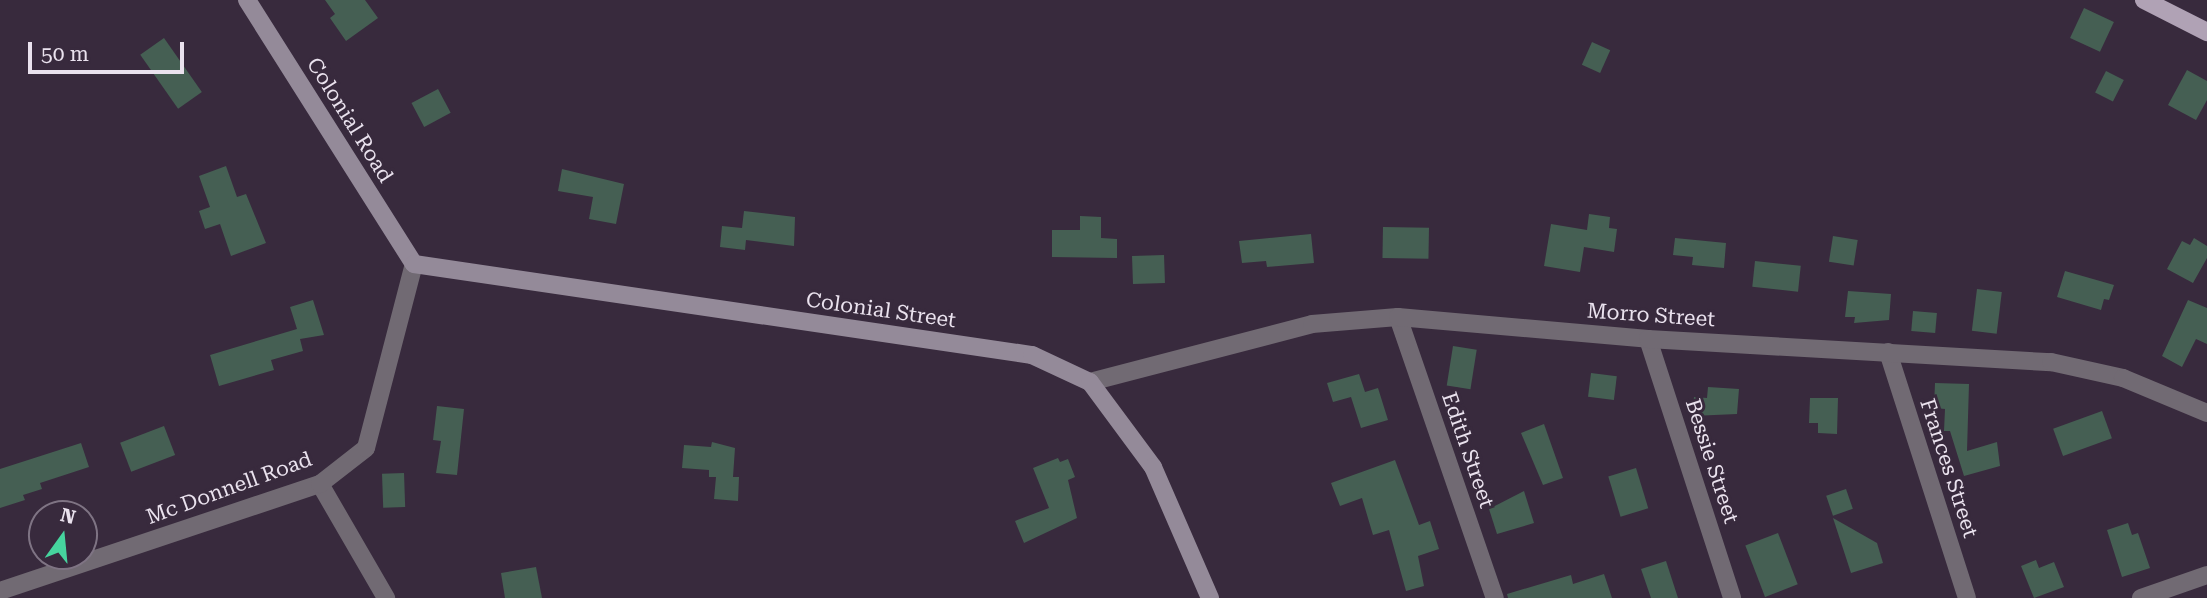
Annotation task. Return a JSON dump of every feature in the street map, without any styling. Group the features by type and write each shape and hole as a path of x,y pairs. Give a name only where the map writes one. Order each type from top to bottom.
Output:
{"main road":[{"path":"2144,0 2207,32"}],"street":[{"name":"Colonial Road","path":"247,0 414,264"},
{"name":"Colonial Street","path":"414,264 1032,355 1090,382 1153,467 1210,598"},
{"name":"Mc Donnell Road","path":"0,591 320,484 366,448 414,264"},
{"name":"Morro Street","path":"1090,382 1312,324 1398,317 1648,339 2051,362 2123,378 2207,413"},
{"name":"Edith Street","path":"1398,317 1495,598"},
{"name":"Bessie Street","path":"1648,339 1732,598"},
{"name":"Frances Street","path":"1888,352 1967,598"},
{"path":"320,484 386,598"},
{"path":"2141,598 2207,575"}],"building":[{"path":"325,0 365,0 378,18 346,41 330,18 335,14"},
{"path":"2084,8 2114,22 2100,52 2070,38"},
{"path":"164,38 202,92 178,109 140,55"},
{"path":"1592,42 1610,50 1600,73 1582,65"},
{"path":"2187,70 2207,81 2207,100 2196,120 2168,105"},
{"path":"2106,71 2124,80 2113,101 2095,92"},
{"path":"438,89 451,113 424,127 412,103"},
{"path":"226,166 237,197 246,194 266,243 231,256 220,224 205,229 199,211 210,207 199,176"},
{"path":"562,169 624,184 616,224 589,219 593,197 558,191"},
{"path":"744,211 795,217 794,246 746,240 745,250 720,247 722,226 742,228"},
{"path":"1589,214 1610,217 1609,228 1617,229 1614,252 1584,247 1580,272 1544,266 1551,224 1587,230"},
{"path":"1080,216 1101,217 1101,238 1117,239 1117,258 1052,257 1052,230 1080,230"},
{"path":"1383,227 1429,228 1428,259 1382,258"},
{"path":"1311,234 1314,263 1267,267 1266,261 1242,263 1239,241"},
{"path":"1833,236 1858,240 1854,266 1829,262"},
{"path":"1675,238 1726,243 1724,268 1692,265 1693,257 1673,255"},
{"path":"2194,238 2207,246 2207,258 2193,283 2167,269 2182,241 2190,245"},
{"path":"1164,255 1165,283 1133,284 1132,256"},
{"path":"1755,261 1801,266 1798,292 1752,287"},
{"path":"2065,271 2114,285 2109,300 2104,299 2101,310 2057,297"},
{"path":"1977,289 2002,292 1997,334 1972,331"},
{"path":"1848,291 1891,294 1889,320 1854,323 1855,317 1845,317"},
{"path":"313,300 324,335 300,339 303,351 271,360 274,370 219,386 210,355 297,329 290,307"},
{"path":"2188,300 2207,308 2207,344 2196,339 2182,367 2162,356"},
{"path":"1913,311 1937,313 1935,333 1911,331"},
{"path":"1453,346 1477,350 1470,389 1447,386"},
{"path":"1591,373 1617,376 1614,400 1588,397"},
{"path":"1359,374 1365,392 1378,388 1388,420 1361,428 1351,397 1333,402 1327,383"},
{"path":"1935,383 1969,384 1967,451 1997,442 2000,466 1964,476 1950,431 1944,431 1945,409 1934,408"},
{"path":"1708,387 1739,389 1737,414 1692,416 1694,397 1707,398"},
{"path":"1810,398 1838,398 1837,434 1818,433 1818,423 1809,423"},
{"path":"437,406 464,409 457,475 436,473 441,441 433,440"},
{"path":"2102,411 2112,438 2063,456 2053,429"},
{"path":"1544,424 1563,478 1543,485 1521,433"},
{"path":"164,426 175,455 131,472 120,443"},
{"path":"712,442 735,448 733,477 739,477 738,501 714,499 716,477 709,477 709,470 682,468 684,445 711,447"},
{"path":"81,443 89,467 40,483 42,489 23,495 25,500 0,508 0,469"},
{"path":"1058,458 1060,462 1068,459 1075,477 1068,480 1077,518 1024,543 1015,521 1049,508 1033,468"},
{"path":"1395,460 1419,525 1430,521 1439,549 1418,556 1424,586 1406,591 1389,530 1373,535 1362,498 1340,506 1331,483"},
{"path":"1636,468 1648,508 1621,517 1608,476"},
{"path":"404,473 405,507 383,508 382,474"},
{"path":"1846,489 1853,509 1833,516 1826,496"},
{"path":"1524,491 1534,523 1497,534 1489,509"},
{"path":"1833,518 1877,543 1883,563 1851,573"},
{"path":"2128,523 2132,535 2138,533 2150,568 2122,577 2107,530"},
{"path":"1778,533 1798,584 1765,597 1745,546"},
{"path":"2036,560 2039,568 2054,562 2064,587 2034,598 2021,566"},
{"path":"1666,561 1678,598 1651,598 1641,569"},
{"path":"536,567 542,598 505,598 501,573"},
{"path":"1604,574 1612,598 1508,598 1507,594 1571,575 1573,584"}]}
